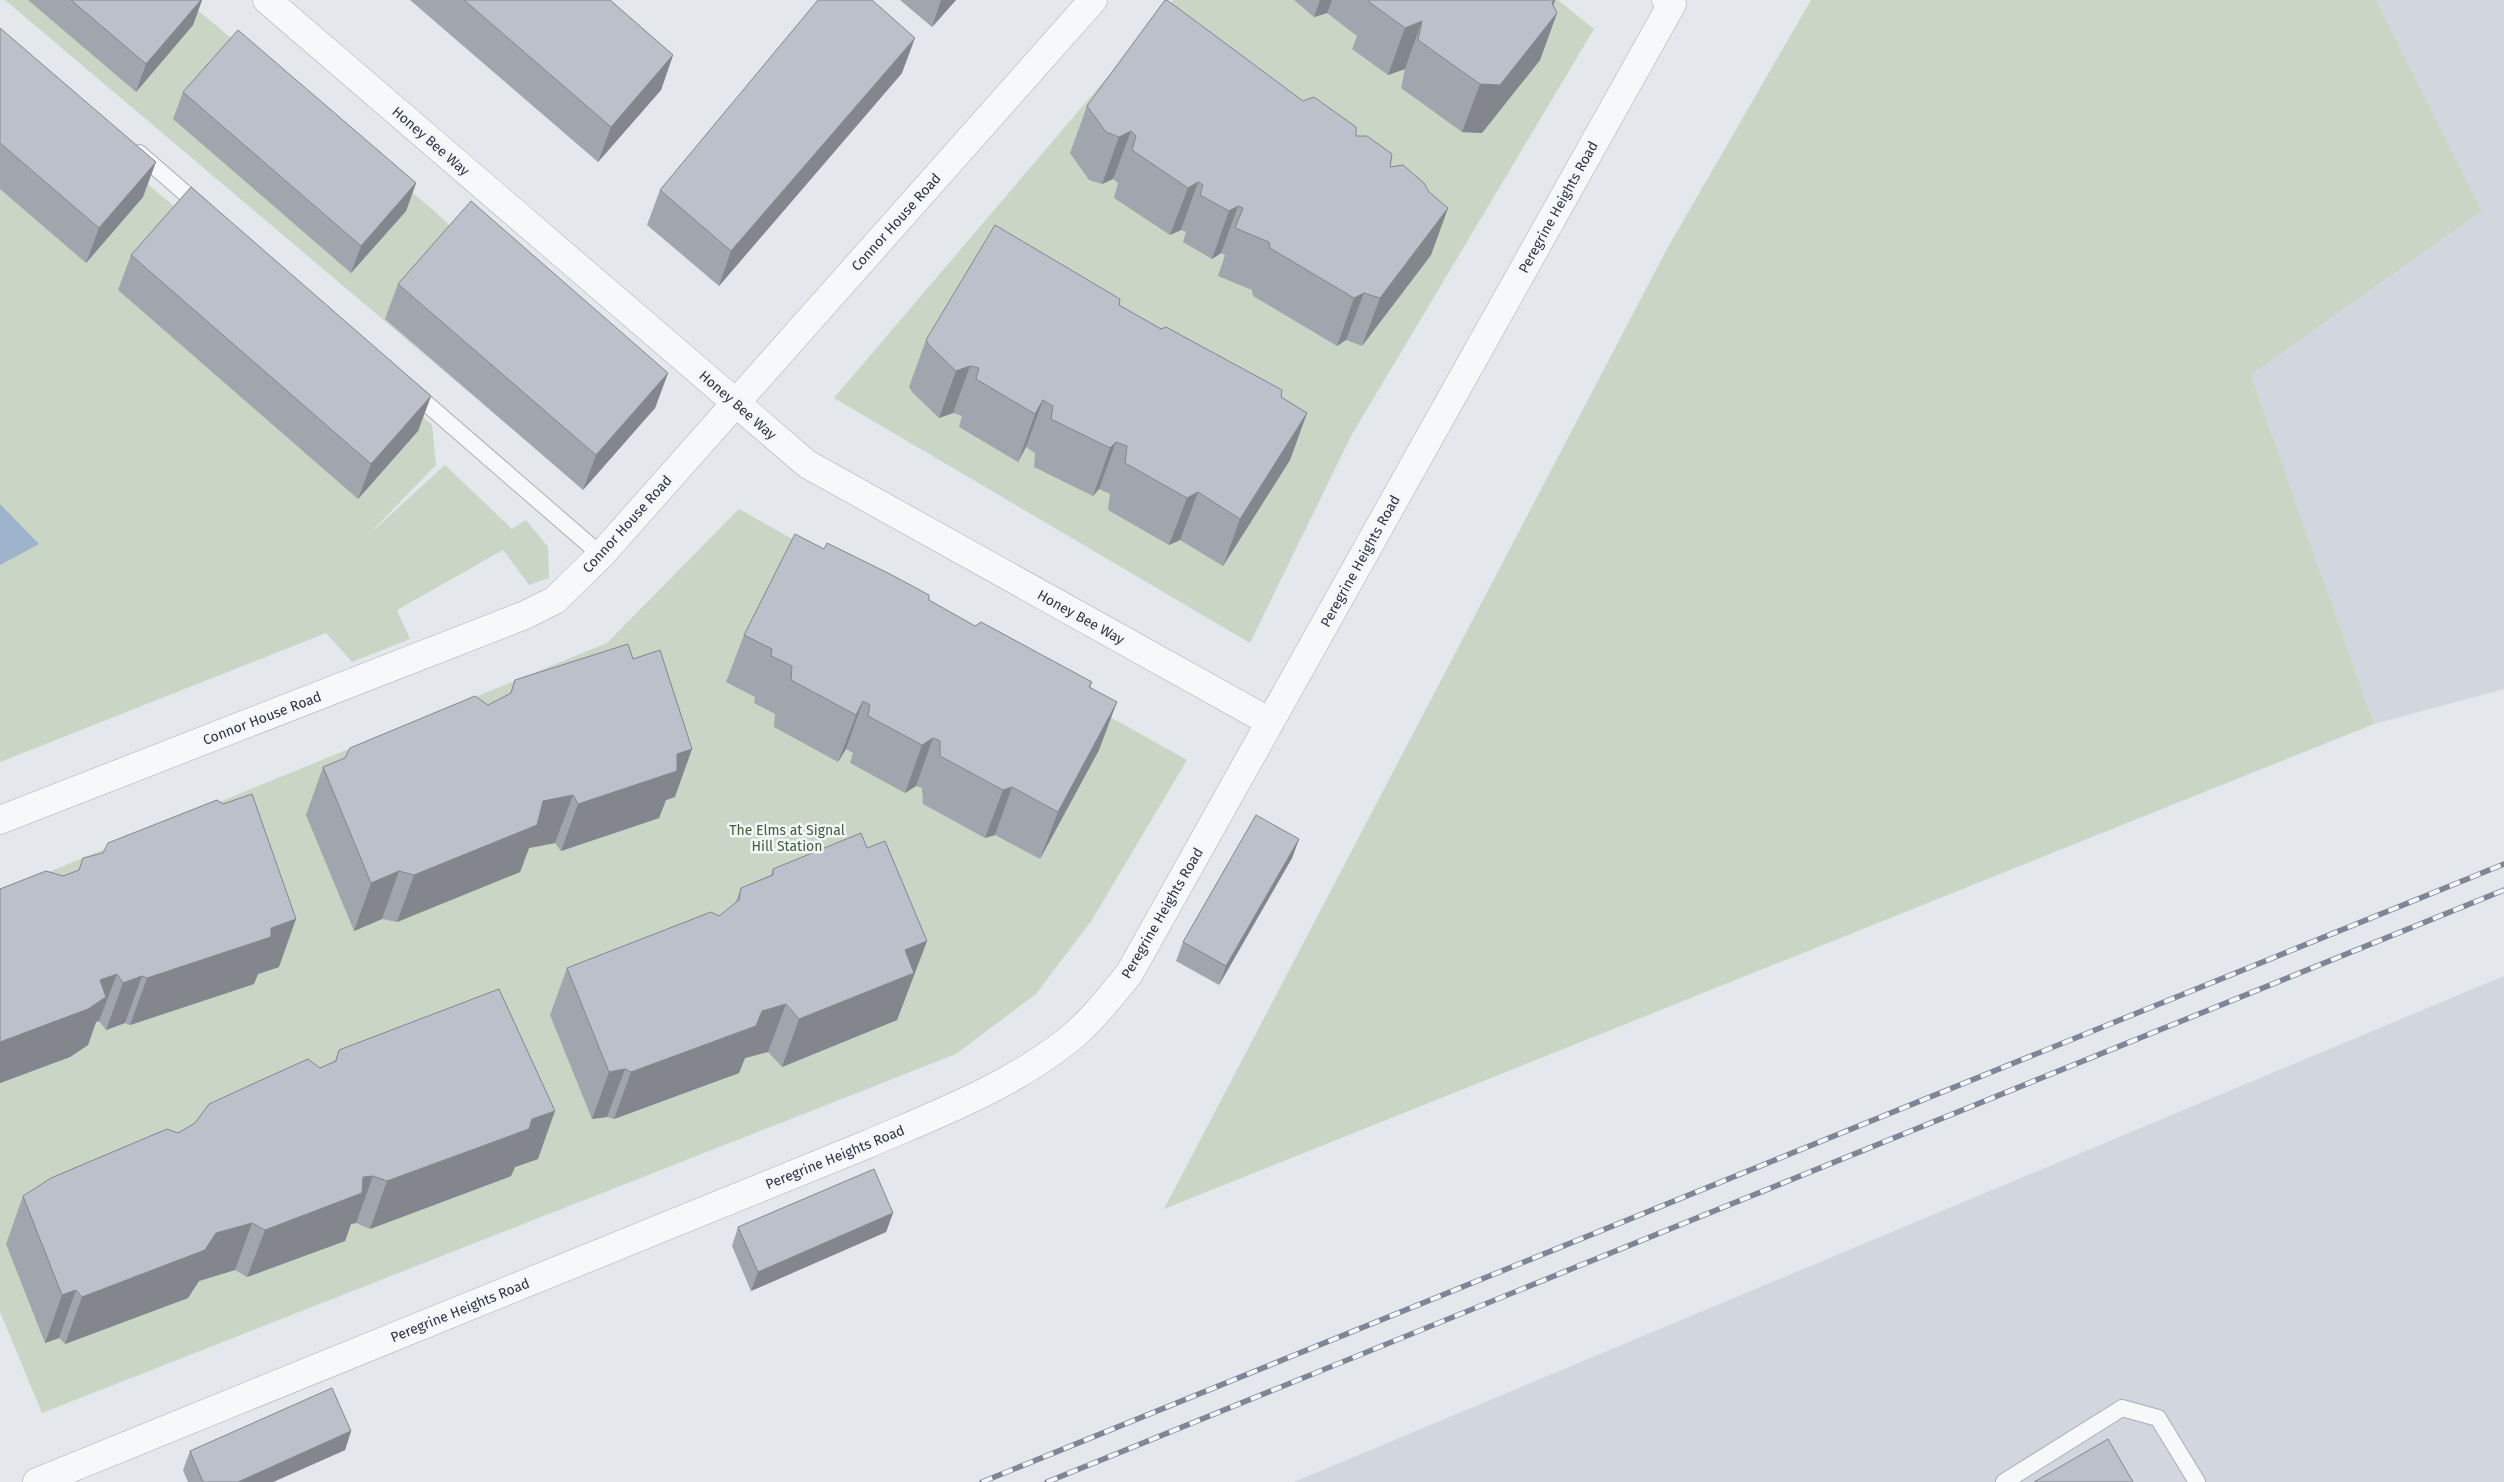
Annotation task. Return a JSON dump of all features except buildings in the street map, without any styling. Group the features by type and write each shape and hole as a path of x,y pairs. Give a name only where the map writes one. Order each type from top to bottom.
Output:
{"street":[{"name":"Honey Bee Way","path":"267,0 806,464 1270,722"},
{"name":"Connor House Road","path":"0,820 525,615 555,600 601,555 1093,0"},
{"name":"Peregrine Heights Road","path":"37,1482 947,1110 1022,1071 1068,1040 1100,1009 1129,974 1669,2"}],"lane":[{"path":"128,144 216,220"},
{"path":"402,382 601,555"},
{"path":"2004,1482 2122,1408 2158,1418 2197,1482"}],"shaded area":[{"path":"2376,0 2504,0 2504,689 2374,724 2251,375 2482,211"},
{"path":"2504,976 2504,1482 1294,1482"}],"green space":[{"path":"5,0 186,0 432,209 645,409 581,487"},
{"path":"1173,0 1558,0 1594,29 1351,436 1250,643 834,398"},
{"path":"1811,0 2376,0 2482,211 2251,375 2374,724 1164,1209 1668,247"},
{"path":"0,59 432,425 436,465 367,536 445,465 512,529 526,520 548,547 549,578 529,585 503,550 397,610 410,639 352,662 326,633 0,762"},
{"name":"The Elms at Signal Hill Station","path":"739,509 1187,760 1092,920 1036,994 956,1054 42,1413 0,1312 0,892 607,643"}],"water":[{"path":"0,504 39,544 0,565"}],"railway":[{"path":"982,1482 2504,864"},
{"path":"1047,1482 2504,890"}]}
